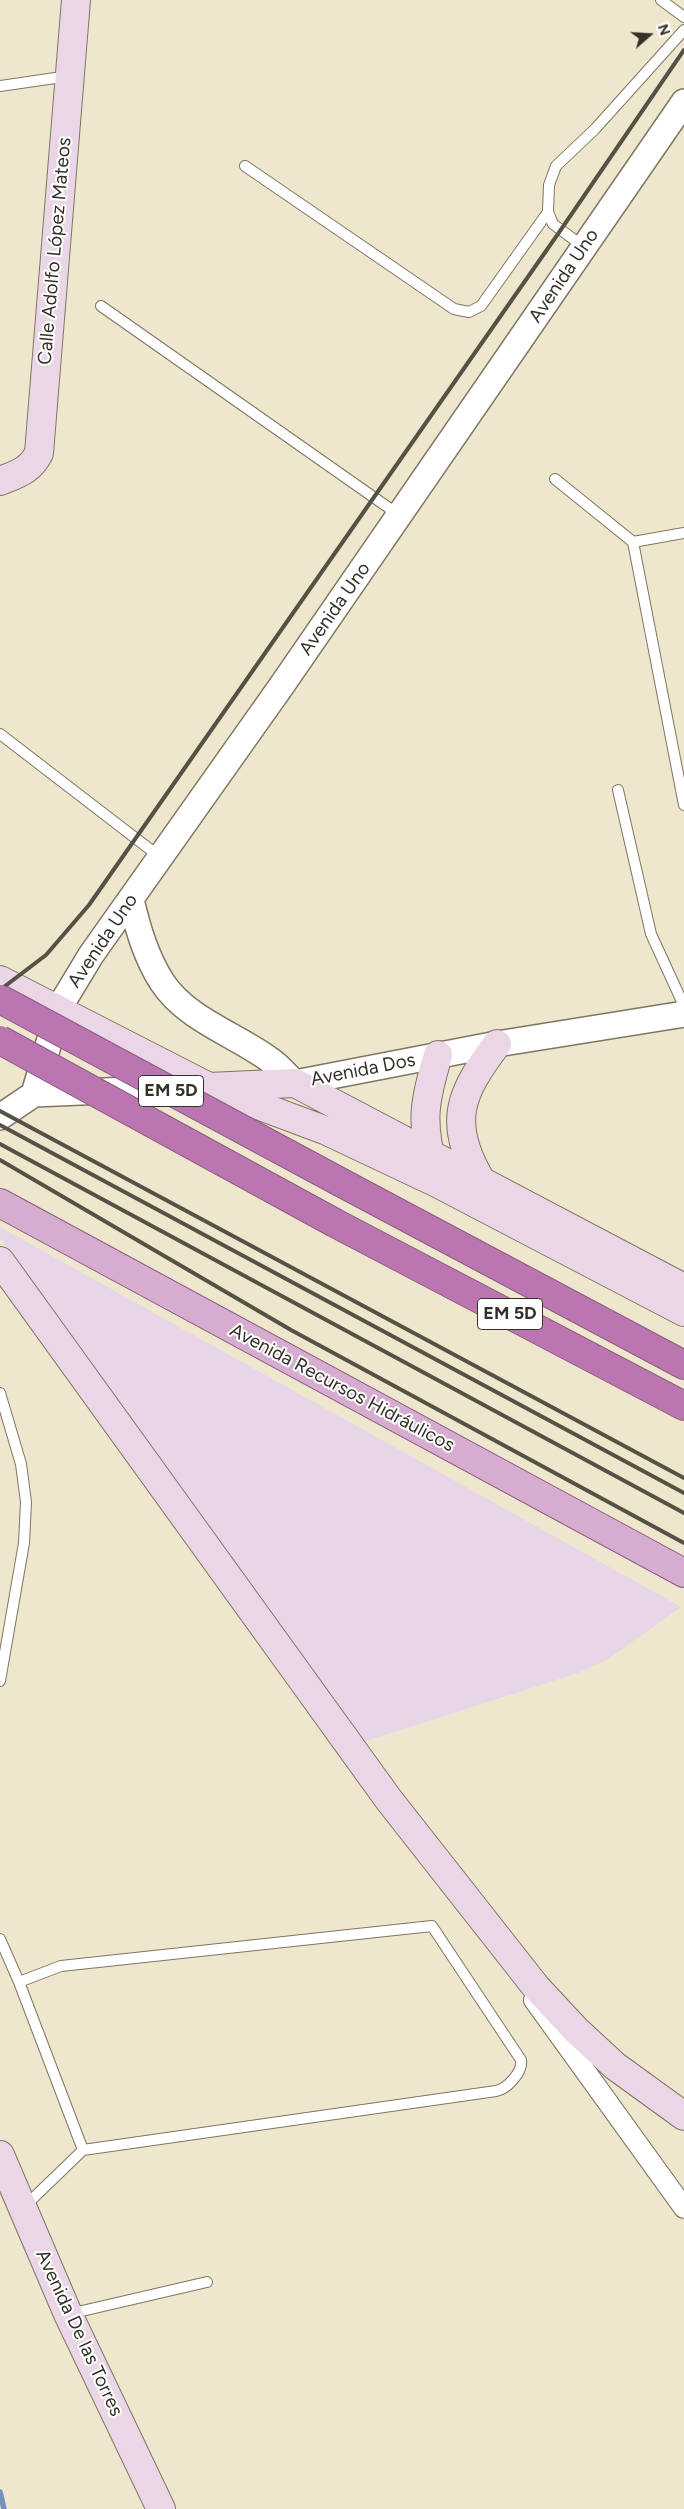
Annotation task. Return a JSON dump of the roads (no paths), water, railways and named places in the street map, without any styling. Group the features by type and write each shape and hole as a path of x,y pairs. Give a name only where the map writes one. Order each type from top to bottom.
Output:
{"highway":[{"name":"EM 5D","path":"0,999 684,1365"},
{"name":"EM 5D","path":"0,1040 335,1223 684,1406"}],"main road":[{"name":"Calle Adolfo López Mateos","path":"0,481 22,472 33,464 38,453 76,0"},
{"path":"0,980 59,1008"},
{"name":"Avenida Dos","path":"59,1008 209,1087 295,1084"},
{"path":"480,1179 469,1160 461,1132 462,1108 469,1085 497,1044"},
{"path":"437,1182 425,1140 425,1110 429,1084 438,1054"},
{"path":"295,1084 430,1156 480,1179 684,1288"},
{"path":"209,1087 327,1131 437,1182 684,1312"},
{"name":"Avenida Recursos Hidráulicos","path":"0,1203 684,1573"},
{"path":"0,1261 389,1800 536,1987 576,2030 615,2066 684,2116"},
{"name":"Avenida De las Torres","path":"0,2156 68,2314 161,2509"}],"street":[{"name":"Avenida Uno","path":"34,1094 59,1008 91,955 161,858 400,515 684,102"},
{"path":"130,900 141,942 163,983 186,1007 220,1032 270,1060 295,1084"},
{"name":"Avenida Dos","path":"295,1084 438,1054 684,1014"},
{"path":"0,1117 34,1094 209,1087"},
{"path":"389,1800 684,2208"}],"lane":[{"path":"661,0 684,17"},
{"path":"584,247 553,224 548,212 549,185 556,166 595,129 684,30"},
{"path":"0,86 70,76"},
{"path":"245,166 454,309 469,312 481,306 548,212"},
{"path":"100,306 400,515"},
{"path":"555,479 633,542 684,805"},
{"path":"633,542 684,533"},
{"path":"0,734 161,858"},
{"path":"618,790 652,934 684,1006"},
{"path":"0,1393 21,1464 26,1502 24,1542 0,1681"},
{"path":"19,1982 61,1966 427,1925 435,1929 522,2060 520,2071 501,2090 83,2150 22,2208"},
{"path":"0,1939 19,1982 83,2150"},
{"path":"68,2314 207,2282"}],"waterway":[{"path":"0,2492 4,2509"}],"railway":[{"path":"0,990 46,955 89,905 560,231 684,50"},
{"path":"0,1111 684,1478"},
{"path":"0,1125 684,1493"},
{"path":"0,1144 684,1513"},
{"path":"0,1160 291,1330 684,1543"}]}
